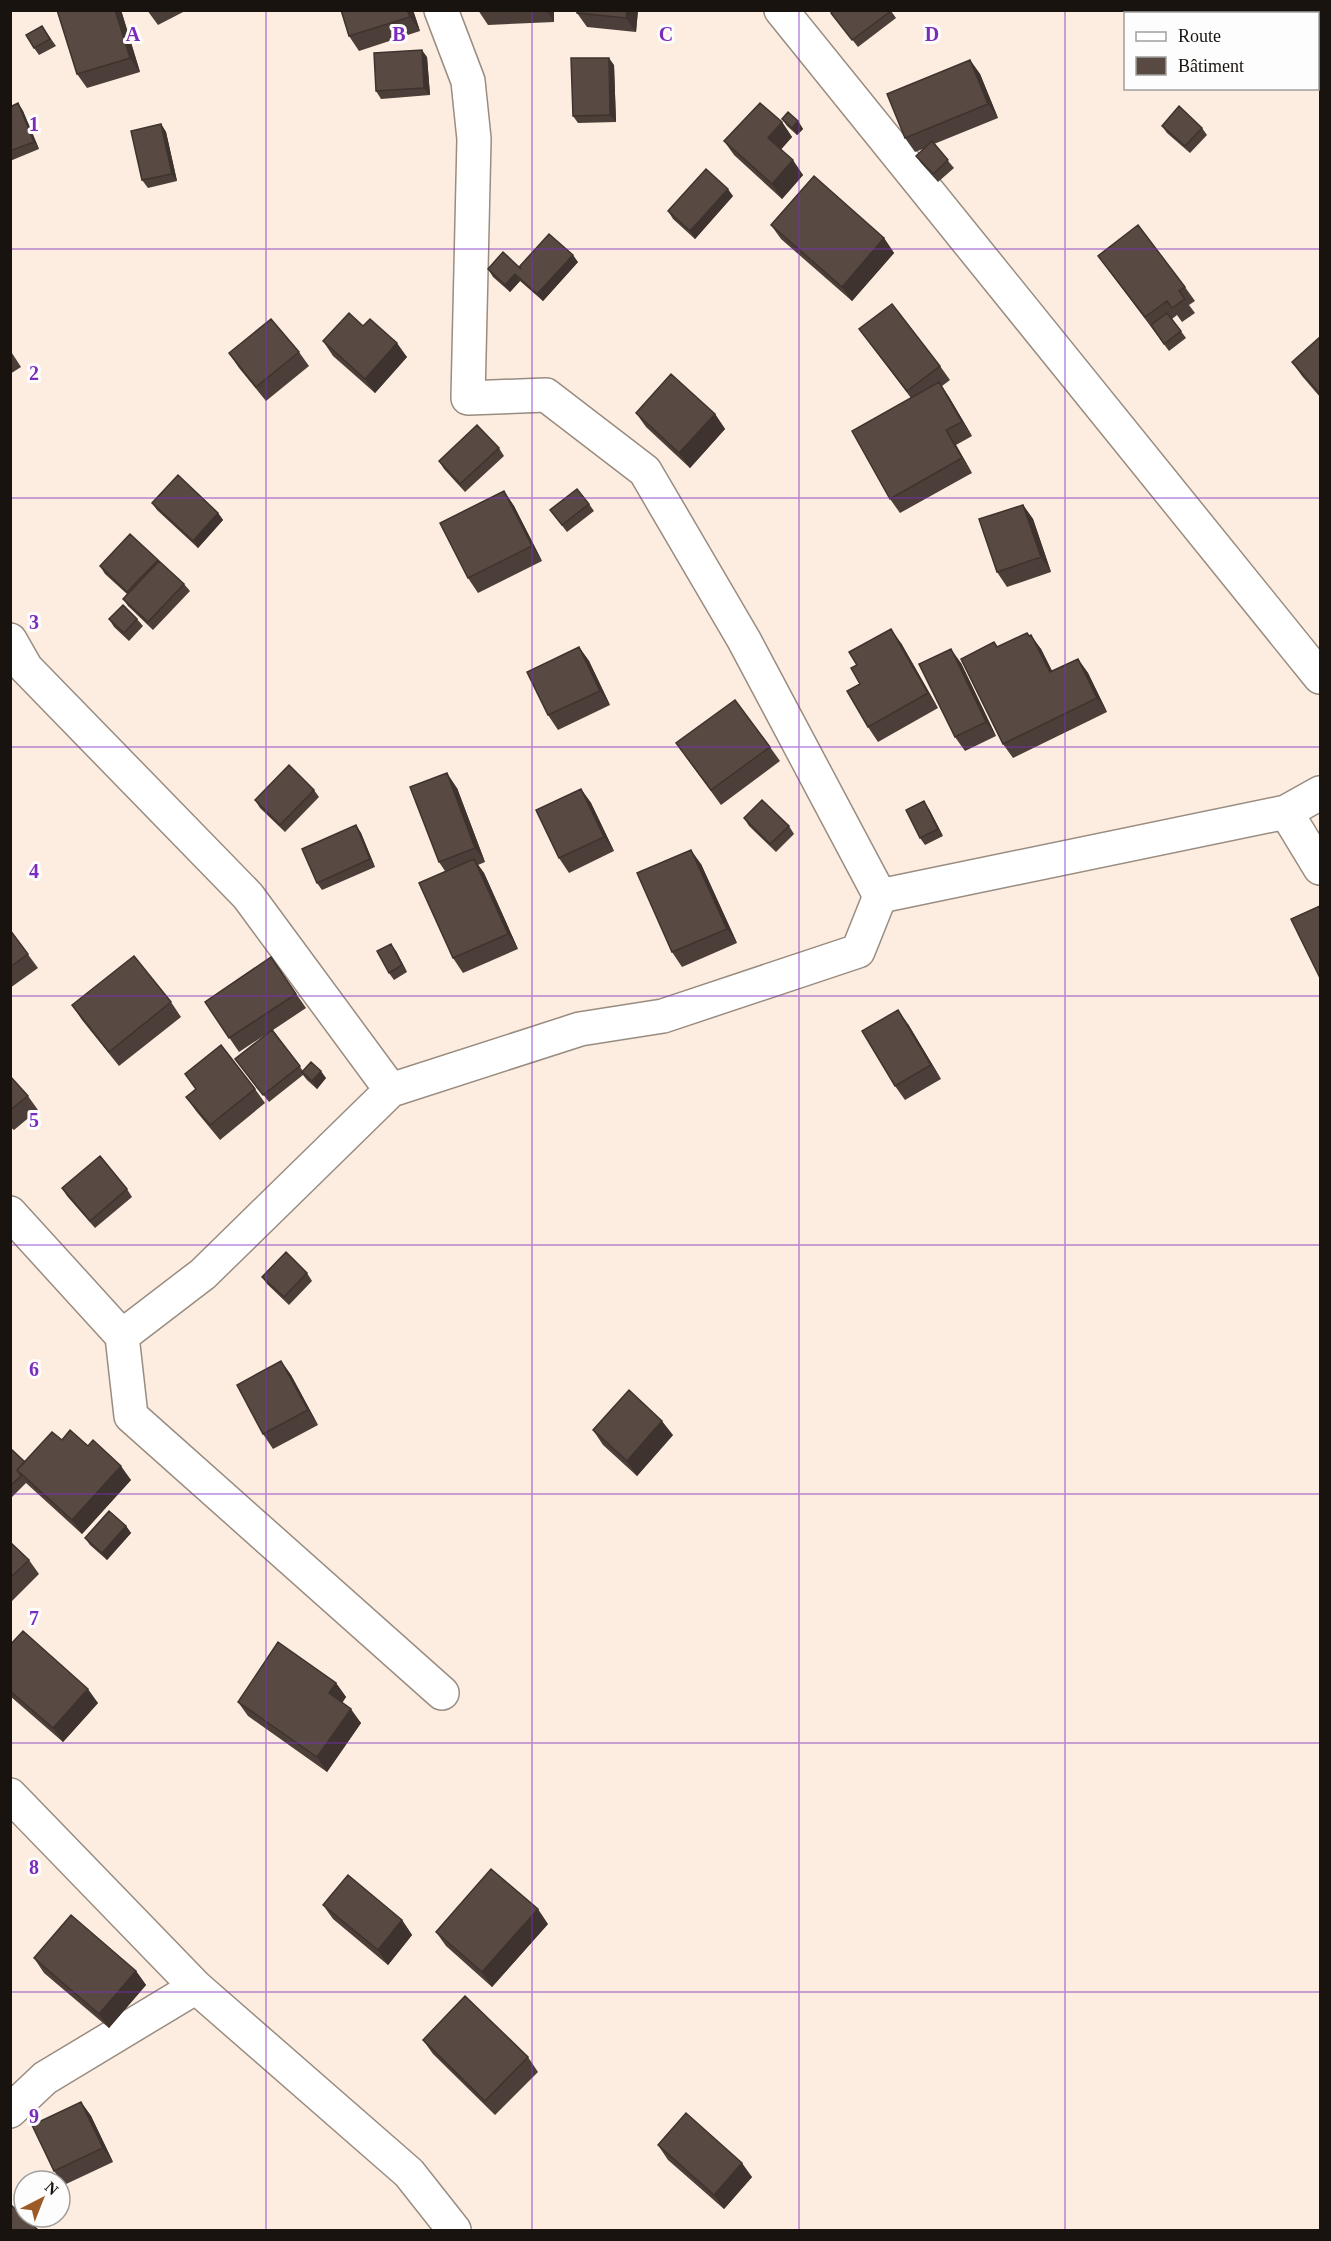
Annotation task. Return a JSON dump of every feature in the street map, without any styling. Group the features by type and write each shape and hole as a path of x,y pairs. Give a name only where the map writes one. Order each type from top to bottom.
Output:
{"street":[{"path":"122,1336 203,1274 391,1090 580,1029 663,1016 858,951 880,896 744,640 645,471 546,395 468,398 474,139 468,81 441,10"},
{"path":"781,10 1320,677"},
{"path":"10,640 26,668 248,896 391,1090"},
{"path":"880,896 1286,812 1320,793"},
{"path":"1286,812 1320,868"},
{"path":"10,1213 122,1336 131,1416 442,1693"},
{"path":"10,1796 196,1987 409,2173 454,2230"},
{"path":"10,2111 45,2078 196,1987"}],"building":[{"path":"57,10 115,10 130,58 77,74"},
{"path":"341,10 407,10 410,17 349,36"},
{"path":"577,10 627,10 626,18 577,13"},
{"path":"834,10 891,11 852,40 831,13"},
{"path":"42,26 50,39 34,48 26,35"},
{"path":"422,50 424,88 376,91 374,53"},
{"path":"571,58 609,58 610,115 573,116"},
{"path":"970,60 988,104 905,138 887,94"},
{"path":"18,103 34,142 10,151 10,107"},
{"path":"760,103 782,122 768,138 793,160 772,184 724,141"},
{"path":"1179,106 1202,128 1185,146 1162,126"},
{"path":"788,112 798,121 792,128 782,119"},
{"path":"161,124 172,174 142,180 131,131"},
{"path":"932,141 948,160 933,174 916,156"},
{"path":"706,169 728,189 690,231 668,211"},
{"path":"814,176 884,238 842,287 771,225"},
{"path":"1138,225 1185,287 1179,291 1185,299 1172,308 1167,301 1145,317 1098,256"},
{"path":"549,234 573,255 537,294 515,274 505,285 488,269 503,252 521,269 520,266"},
{"path":"892,304 940,366 907,391 859,329"},
{"path":"349,313 363,326 370,319 397,343 365,379 323,341"},
{"path":"1167,313 1181,331 1164,344 1151,325"},
{"path":"271,319 299,352 256,387 229,353"},
{"path":"1320,337 1320,394 1292,362"},
{"path":"671,374 715,414 679,453 636,413"},
{"path":"939,382 962,422 946,430 962,458 890,499 852,431"},
{"path":"477,425 499,448 460,484 439,461"},
{"path":"178,475 218,513 193,541 152,503"},
{"path":"577,489 589,504 562,525 550,510"},
{"path":"504,491 532,546 468,578 440,523"},
{"path":"1023,505 1041,557 997,572 979,519"},
{"path":"130,534 158,560 127,592 100,566"},
{"path":"159,561 184,584 148,622 123,599"},
{"path":"123,605 137,619 124,633 109,619"},
{"path":"891,629 928,693 868,727 847,691 860,684 851,668 857,665 849,652"},
{"path":"1027,633 1031,635 1050,672 1078,659 1097,698 1003,744 961,659 994,642 997,647"},
{"path":"579,647 600,691 548,715 527,672"},
{"path":"951,649 986,722 955,737 919,664"},
{"path":"735,700 770,747 711,790 676,743"},
{"path":"289,765 314,790 280,825 255,800"},
{"path":"447,773 475,848 439,862 410,787"},
{"path":"581,789 604,837 559,858 536,810"},
{"path":"762,800 789,826 770,844 744,818"},
{"path":"924,801 938,829 920,838 906,810"},
{"path":"356,825 370,859 317,883 302,849"},
{"path":"691,850 727,929 672,952 637,873"},
{"path":"474,859 508,934 453,958 419,883"},
{"path":"1320,906 1320,978 1291,919"},
{"path":"10,930 28,954 10,967"},
{"path":"391,944 402,965 389,973 377,951"},
{"path":"134,956 171,1002 109,1052 72,1005"},
{"path":"271,957 296,994 229,1038 205,1002"},
{"path":"898,1010 931,1065 895,1086 862,1031"},
{"path":"272,1030 300,1066 263,1095 235,1059"},
{"path":"221,1045 255,1089 210,1125 186,1097 196,1089 185,1074"},
{"path":"311,1062 321,1071 312,1081 302,1072"},
{"path":"10,1076 28,1096 10,1110"},
{"path":"100,1156 127,1189 90,1221 62,1188"},
{"path":"286,1252 307,1273 284,1297 262,1277"},
{"path":"281,1361 308,1410 263,1434 237,1385"},
{"path":"629,1390 662,1421 627,1461 593,1430"},
{"path":"70,1430 88,1446 93,1440 121,1466 72,1520 17,1470 52,1432 62,1440"},
{"path":"10,1448 25,1462 17,1470 21,1476 10,1486"},
{"path":"109,1511 126,1526 102,1553 85,1538"},
{"path":"10,1542 29,1560 10,1578"},
{"path":"23,1631 88,1689 53,1728 10,1691 10,1645"},
{"path":"278,1642 336,1683 329,1693 351,1709 317,1757 238,1702"},
{"path":"491,1869 538,1909 482,1972 436,1932"},
{"path":"348,1875 402,1920 378,1950 323,1905"},
{"path":"71,1915 136,1971 99,2014 34,1958"},
{"path":"465,1996 528,2057 485,2101 423,2040"},
{"path":"81,2102 103,2148 58,2169 53,2169 32,2125"},
{"path":"686,2113 742,2163 714,2195 658,2145"},
{"path":"10,2204 12,2206 12,2229 38,2230 10,2230"}]}
